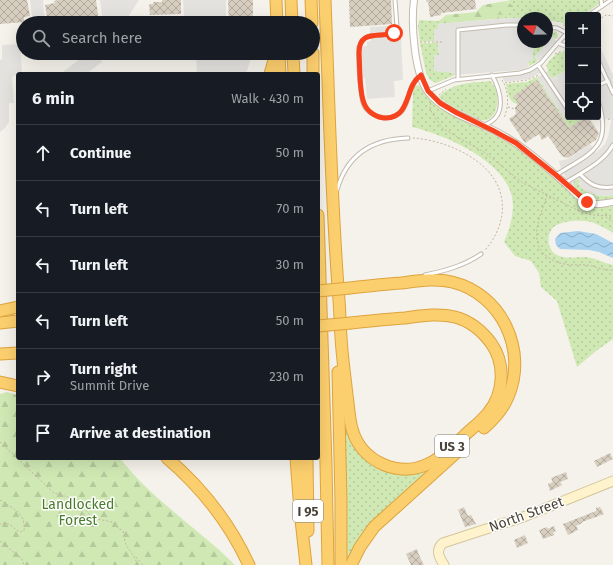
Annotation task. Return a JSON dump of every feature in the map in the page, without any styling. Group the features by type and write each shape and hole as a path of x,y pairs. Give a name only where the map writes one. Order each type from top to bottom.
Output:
{"highway":[{"path":"276,0 277,16"},
{"path":"291,0 292,16"},
{"path":"311,0 312,16"},
{"name":"US 3","path":"320,326 340,324 351,323 438,315 453,317 468,322 480,330 490,342 500,361 502,377 500,388 493,407 483,419 442,456 426,466 413,469 401,469 388,466 372,458 360,446 355,437 351,427 342,347 340,324 336,282 326,0"},
{"path":"271,72 274,60"},
{"path":"279,60 280,72"},
{"path":"293,60 294,72"},
{"path":"313,60 313,72"},
{"name":"I 95","path":"320,277 328,565"},
{"path":"320,291 424,280 440,280 457,283 477,293 494,307 507,326 514,347 515,370 508,397 497,415 485,428 378,523 364,541 351,565"},
{"path":"336,282 335,299 341,565"},
{"path":"0,311 16,307"},
{"path":"0,323 16,321"},
{"path":"0,354 16,353"},
{"path":"0,382 16,386"},
{"path":"169,460 191,480 212,505 232,534 249,565"},
{"path":"296,460 300,512 307,565"},
{"name":"I 95","path":"307,460 307,565"}],"street":[{"path":"414,0 413,30 417,61 428,91 435,99 447,107 516,143 589,203 595,204 613,202"},
{"name":"North Street","path":"444,565 438,554 439,546 443,543 526,516 613,481"}],"lane":[{"path":"395,0 397,26 395,32 391,34 367,36 359,47 362,96 365,107 372,114 381,118 389,118 398,114 404,108 413,82 421,75"},
{"path":"601,0 602,6"},
{"path":"593,12 612,0"},
{"path":"458,79 458,30 517,25"},
{"path":"553,28 565,31"},
{"path":"428,91 447,82 458,79 525,72 538,65 565,35"},
{"path":"558,43 565,46"},
{"path":"538,65 565,106"},
{"path":"601,66 613,93"},
{"path":"482,125 490,122 494,118 500,107 500,94 492,75"},
{"path":"600,84 608,81"},
{"path":"556,175 594,151 602,141 605,128 601,112"},
{"path":"334,207 336,191 341,177 355,158 367,148 380,142 408,138"},
{"path":"565,183 597,163 607,154 613,145"},
{"path":"580,174 595,187 613,187"},
{"path":"391,284 448,269 468,262 481,254"}],"path":[{"path":"601,18 606,15 613,16"},
{"path":"422,42 442,42"},
{"path":"552,56 562,51"},
{"path":"504,83 527,80 541,74"},
{"path":"498,79 502,79 507,96 507,107 504,118"},
{"path":"438,96 448,87"},
{"path":"432,101 430,108 437,122 442,128 484,152 523,183 583,212 594,215 613,216"},
{"path":"507,107 515,108"},
{"path":"608,120 613,120"},
{"path":"408,138 430,141 453,148 475,160 493,177 500,193 502,205 501,219 493,239 481,254"},
{"path":"547,194 538,223 537,236 538,246 544,253 551,260 564,264 588,265 604,270 613,270"},
{"path":"606,216 608,220 613,222"},
{"path":"0,442 16,457"},
{"path":"19,460 54,493 78,500 90,515 97,519 112,522 123,531 126,544 143,565"},
{"path":"0,500 21,513 25,523 24,530 20,532 15,530 12,525 4,523 0,524"},
{"path":"0,541 22,559 24,565"},
{"path":"135,557 137,565"}],"green space":[{"path":"605,0 587,12 565,12 565,27 563,26 563,23 553,21 553,12 517,12 517,19 495,19 498,15 503,14 509,2 506,1"},
{"path":"506,1 513,6 513,10 509,13 498,15 495,19 438,24 439,21 446,15 476,12 483,5"},
{"path":"419,20 439,21 438,29 434,29 434,41 420,42 418,27"},
{"path":"554,31 557,32 558,37 555,39 553,35"},
{"path":"420,43 438,43 439,55 434,55 448,72 454,73 455,75 436,83 430,80 426,73"},
{"path":"533,48 543,48 535,57 538,61 529,66 528,61 533,60"},
{"path":"563,50 565,50 565,71 552,79 547,72 548,70 546,65 555,55 563,52"},
{"path":"537,77 565,120 581,120 569,128 537,80 514,96 518,103 514,103 510,99 506,84 527,82"},
{"path":"490,81 496,92 497,106 492,117 487,120 480,120 451,106 439,97 450,88 456,86"},
{"path":"415,85 420,86 434,104 456,118 493,134 533,160 564,186 582,204 592,208 613,206 613,233 592,223 585,221 574,221 555,226 550,233 548,241 551,249 557,255 566,257 588,257 613,265 613,339 577,367 557,301 541,287 539,273 531,261 515,256 504,242 510,226 513,208 512,197 507,184 498,172 486,161 471,151 440,136 412,127 413,91"},
{"path":"577,179 581,180 578,184 586,191 603,196 613,195 613,199 595,200 586,197 573,184"},
{"name":"Landlocked Forest","path":"7,392 16,394 16,460 122,460 161,501 235,565 0,565 0,394"},
{"path":"344,407 346,420 381,467 436,464 348,558 346,558"}],"shaded area":[{"path":"30,0 43,0 44,16 32,16"},
{"path":"100,0 139,0 129,16 102,16"},
{"path":"183,0 226,0 226,16 184,16"},
{"path":"517,18 517,48 533,48 533,61 528,61 528,66 530,66 520,70 455,75 454,73 434,71 434,55 439,55 438,43 434,43 434,29 438,29 438,24"},
{"path":"391,26 392,38 401,38 403,80 394,81 395,97 367,99 365,78 361,78 359,47 367,46 367,42 371,41 370,27"},
{"path":"553,38 558,43 541,63 535,57 543,48 553,48"},
{"path":"16,44 16,60 21,60 22,71 16,72 16,75 12,77 14,103 9,103 9,122 0,132 0,60 2,59 2,45"},
{"path":"601,49 613,75 613,119 601,120"},
{"path":"79,60 101,60 102,62 89,72 63,72"},
{"path":"196,60 250,60 247,72 197,72"},
{"path":"535,67 540,73 528,79 505,82 502,77 502,74 519,73"},
{"path":"565,71 565,119 537,77 547,72 553,79"},
{"path":"611,121 613,121 613,195 600,196 584,190 578,184 581,181 579,179 574,181 573,184 565,177 559,161 568,159 590,144 596,153 605,144"}],"water":[{"path":"578,231 596,234 613,243 613,258 599,252 589,250 560,249 556,245 555,239 560,233"}],"building":[{"path":"0,0 27,0 30,16 16,16 16,23 0,24"},
{"path":"96,0 98,16 47,16 45,5 55,3 54,1"},
{"path":"162,0 181,0 181,14 150,15 149,4 153,4 153,2 162,2"},
{"path":"228,0 253,0 253,16 229,16"},
{"path":"349,0 391,0 392,24 350,27"},
{"path":"428,0 475,0 476,9 441,13 441,15 430,17"},
{"path":"537,80 569,128 581,120 590,120 599,133 596,140 568,158 562,156 548,136 542,140 539,134 525,143 509,119 516,114 515,108 518,103 513,96"},
{"path":"610,453 613,459 597,467 594,461"},
{"path":"566,472 568,479 560,482 562,485 550,491 548,484 553,482 551,478"},
{"path":"464,507 468,516 471,515 476,524 465,527 458,510"},
{"path":"600,507 604,514 582,522 576,526 578,530 568,535 563,524 596,511 596,508"},
{"path":"554,526 556,531 553,533 554,535 543,539 539,530 547,527 548,529"},
{"path":"525,535 528,543 517,548 514,540"},
{"path":"417,549 424,565 411,565 406,554"}],"route":[{"path":"394,33 367,36 363,39 359,47 363,103 370,112 381,118 389,118 398,114 404,108 413,82 421,75 425,87 440,103 516,143 587,202"}]}
